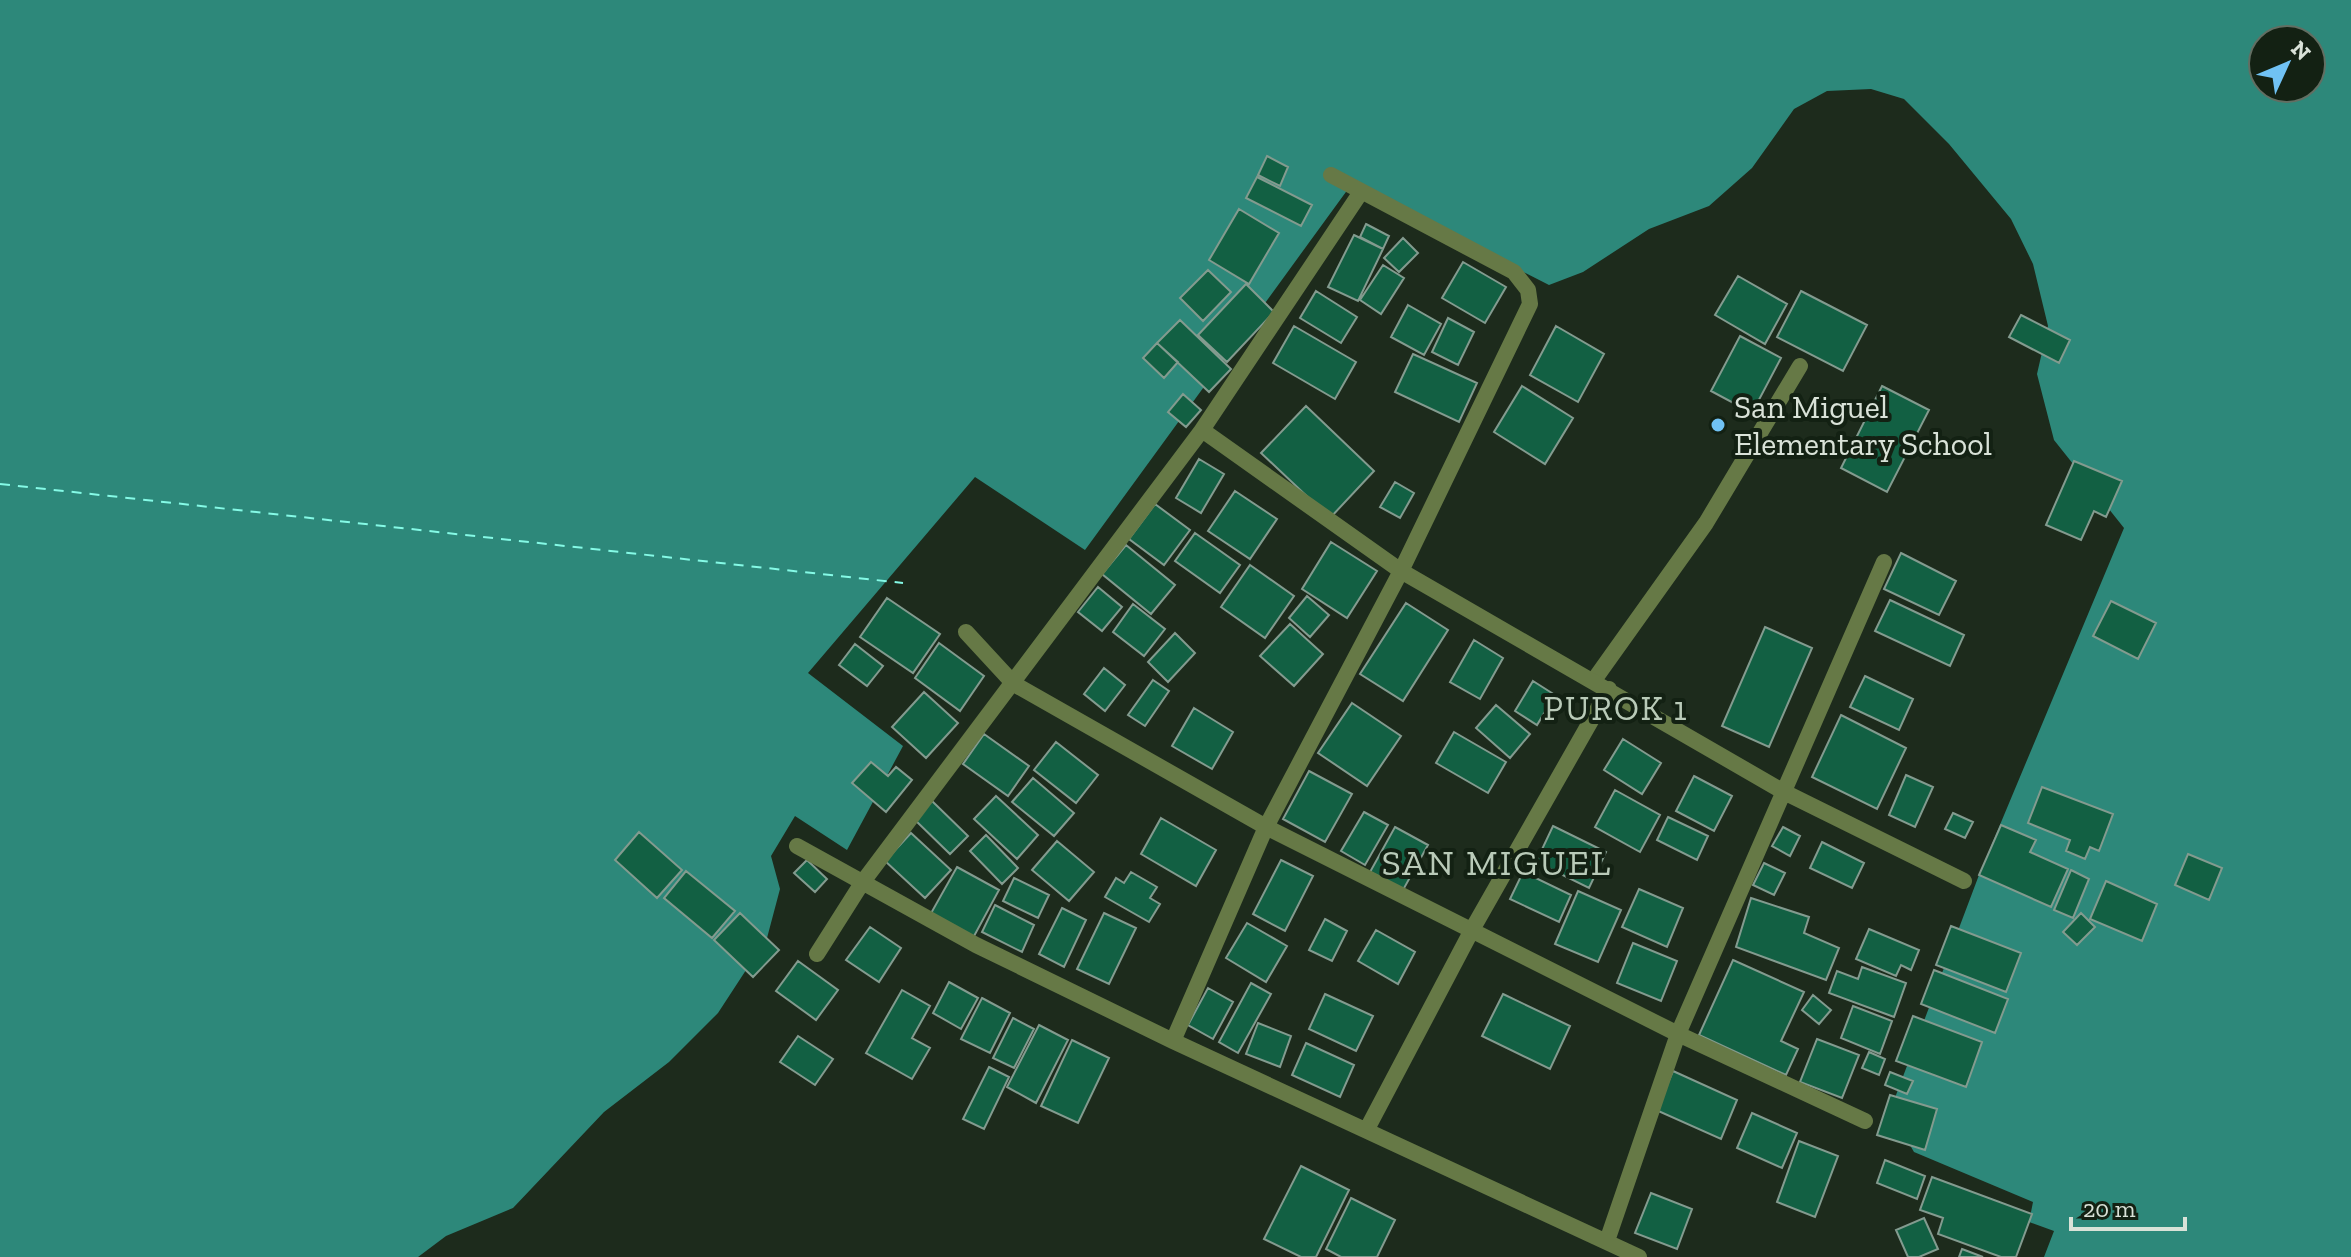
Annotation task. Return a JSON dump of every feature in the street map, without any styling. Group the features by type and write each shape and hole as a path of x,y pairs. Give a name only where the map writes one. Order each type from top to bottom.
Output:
{"street":[{"path":"1173,1041 1266,827 1401,571 1530,298 1514,272 1331,175"},
{"path":"817,954 862,883 1202,430 1361,192"},
{"path":"1594,680 1706,523 1800,366"},
{"path":"1202,430 1401,571 1784,792 1964,881"},
{"path":"1607,1241 1678,1034 1884,562"},
{"path":"966,632 1014,684 1266,827 1473,928 1678,1034 1865,1121"},
{"path":"1367,1129 1473,928 1609,689"},
{"path":"797,846 976,945 1173,1041 1639,1257"}],"water":[{"path":"0,0 2351,0 2351,1257 2044,1257 2054,1231 2029,1222 2033,1202 1914,1152 1890,1111 1979,875 2124,528 2054,440 2037,374 2048,326 2033,264 2011,219 1949,144 1904,99 1871,89 1827,91 1794,109 1752,168 1709,206 1649,229 1583,272 1549,285 1351,185 1085,550 975,477 808,673 903,746 847,850 795,816 771,856 780,889 767,938 718,1013 669,1062 604,1112 513,1208 446,1236 418,1257 0,1257"}],"building":[{"path":"1267,156 1288,167 1280,186 1258,175"},
{"path":"1257,177 1312,205 1301,226 1246,198"},
{"path":"1239,209 1279,233 1249,284 1209,260"},
{"path":"1366,224 1389,236 1383,249 1360,237"},
{"path":"1354,235 1383,249 1358,301 1328,287"},
{"path":"1403,238 1418,253 1399,272 1384,258"},
{"path":"1463,262 1506,287 1485,323 1442,298"},
{"path":"1383,265 1404,278 1381,314 1360,300"},
{"path":"1208,270 1231,292 1203,321 1180,298"},
{"path":"1738,276 1787,304 1765,344 1715,315"},
{"path":"1246,284 1274,312 1227,362 1198,335"},
{"path":"1316,291 1357,317 1341,343 1300,318"},
{"path":"1801,291 1867,325 1843,371 1777,337"},
{"path":"1408,305 1441,324 1424,355 1391,337"},
{"path":"2021,315 2070,340 2059,363 2009,337"},
{"path":"1448,318 1474,332 1458,365 1432,352"},
{"path":"1180,320 1231,369 1209,392 1157,343"},
{"path":"1294,326 1356,362 1335,399 1273,363"},
{"path":"1556,326 1604,354 1578,402 1530,375"},
{"path":"1740,336 1781,358 1752,413 1711,391"},
{"path":"1157,343 1178,362 1164,378 1143,358"},
{"path":"1413,354 1477,383 1459,422 1395,392"},
{"path":"1522,386 1573,418 1545,464 1494,432"},
{"path":"1882,386 1929,410 1887,492 1841,468"},
{"path":"1183,394 1201,410 1186,427 1168,412"},
{"path":"1306,406 1374,471 1330,518 1261,453"},
{"path":"1199,459 1224,474 1201,513 1176,498"},
{"path":"2074,461 2122,481 2106,517 2094,511 2081,540 2046,525"},
{"path":"1395,482 1414,493 1400,518 1380,507"},
{"path":"1235,491 1277,519 1250,559 1208,531"},
{"path":"1155,504 1190,530 1164,565 1129,539"},
{"path":"1195,533 1240,565 1220,593 1175,561"},
{"path":"1331,542 1377,571 1347,618 1302,589"},
{"path":"1126,545 1175,585 1151,614 1102,574"},
{"path":"1901,553 1956,581 1939,615 1884,589"},
{"path":"1250,565 1294,596 1265,638 1221,607"},
{"path":"1098,587 1122,607 1102,631 1078,612"},
{"path":"1307,596 1329,615 1310,637 1289,618"},
{"path":"887,598 940,634 913,673 860,637"},
{"path":"1890,600 1964,635 1950,666 1875,631"},
{"path":"2111,601 2156,623 2138,659 2093,636"},
{"path":"1406,603 1448,630 1403,701 1360,674"},
{"path":"1133,604 1165,629 1144,656 1113,632"},
{"path":"1290,624 1323,654 1294,686 1260,656"},
{"path":"1765,627 1812,648 1769,747 1722,726"},
{"path":"1175,633 1195,653 1168,682 1148,662"},
{"path":"1474,640 1503,658 1480,699 1450,682"},
{"path":"939,643 984,676 960,711 915,678"},
{"path":"855,644 883,666 867,686 839,665"},
{"path":"1104,668 1125,685 1105,711 1084,694"},
{"path":"1865,676 1913,699 1899,730 1850,707"},
{"path":"1153,680 1169,691 1145,726 1128,715"},
{"path":"1533,681 1555,695 1537,725 1515,711"},
{"path":"924,692 958,723 926,758 892,727"},
{"path":"1352,703 1401,736 1367,786 1318,753"},
{"path":"1496,705 1530,734 1510,758 1476,728"},
{"path":"1194,708 1233,732 1212,769 1172,746"},
{"path":"1841,715 1906,748 1877,809 1812,777"},
{"path":"1454,732 1506,762 1488,793 1436,763"},
{"path":"984,734 1029,766 1008,796 963,764"},
{"path":"1623,739 1661,763 1642,794 1604,770"},
{"path":"1056,742 1098,775 1076,803 1034,770"},
{"path":"871,762 888,776 896,767 912,780 886,812 852,783"},
{"path":"1309,771 1352,794 1325,842 1283,819"},
{"path":"1906,775 1933,787 1915,827 1889,815"},
{"path":"1694,776 1732,796 1714,831 1676,811"},
{"path":"1033,778 1074,813 1054,836 1012,802"},
{"path":"2042,787 2113,814 2099,851 2090,847 2085,859 2066,851 2070,840 2028,823"},
{"path":"1615,790 1660,815 1640,852 1595,827"},
{"path":"996,796 1038,835 1017,859 974,819"},
{"path":"932,801 968,836 950,854 914,819"},
{"path":"1364,812 1388,825 1365,865 1341,851"},
{"path":"1953,813 1973,822 1965,838 1945,829"},
{"path":"1668,817 1708,836 1697,860 1657,840"},
{"path":"1161,818 1216,850 1196,886 1141,854"},
{"path":"2001,825 2036,840 2030,852 2068,869 2051,907 1979,875"},
{"path":"1553,826 1606,852 1589,888 1536,862"},
{"path":"1395,827 1428,845 1403,890 1370,872"},
{"path":"1783,827 1800,836 1790,856 1772,846"},
{"path":"639,832 682,870 657,898 615,860"},
{"path":"911,833 951,870 925,898 885,861"},
{"path":"986,835 1018,868 1002,884 970,851"},
{"path":"1057,841 1094,872 1069,901 1032,870"},
{"path":"1822,842 1864,863 1852,888 1810,868"},
{"path":"2188,854 2222,868 2209,900 2175,885"},
{"path":"807,860 827,879 815,892 794,873"},
{"path":"1281,860 1313,876 1285,931 1253,914"},
{"path":"1764,863 1785,873 1774,895 1753,885"},
{"path":"957,867 999,890 973,938 930,915"},
{"path":"2071,870 2089,879 2073,918 2054,910"},
{"path":"686,871 735,911 712,938 664,898"},
{"path":"1131,872 1157,887 1150,898 1160,904 1149,922 1105,897 1116,878 1124,883"},
{"path":"1523,872 1571,895 1559,922 1510,899"},
{"path":"1014,878 1049,895 1038,918 1003,901"},
{"path":"2106,881 2157,904 2142,941 2090,919"},
{"path":"1639,889 1683,908 1667,947 1622,927"},
{"path":"1578,891 1621,910 1598,962 1555,944"},
{"path":"1751,898 1809,917 1804,933 1839,948 1826,980 1736,947"},
{"path":"995,905 1034,925 1022,952 982,932"},
{"path":"1062,908 1086,920 1064,967 1039,954"},
{"path":"740,913 779,950 753,977 714,940"},
{"path":"1104,913 1136,928 1109,984 1077,969"},
{"path":"2081,913 2095,927 2077,945 2063,932"},
{"path":"1325,919 1347,931 1332,961 1309,950"},
{"path":"1247,923 1287,946 1266,982 1226,958"},
{"path":"1951,926 2021,953 2006,992 1936,965"},
{"path":"870,927 901,948 879,982 846,960"},
{"path":"1869,929 1919,950 1911,970 1901,965 1896,976 1856,959"},
{"path":"1376,930 1415,952 1398,984 1358,961"},
{"path":"1633,943 1677,961 1661,1001 1617,983"},
{"path":"1733,960 1804,992 1781,1041 1798,1049 1786,1075 1699,1035"},
{"path":"798,961 838,990 816,1020 776,991"},
{"path":"1862,967 1906,983 1894,1017 1829,993 1837,971 1858,979"},
{"path":"1934,970 2008,999 1995,1033 1921,1004"},
{"path":"949,982 978,998 961,1029 933,1013"},
{"path":"1251,983 1271,994 1238,1053 1219,1042"},
{"path":"1208,988 1233,1002 1213,1039 1188,1025"},
{"path":"902,990 930,1006 912,1038 930,1048 912,1079 866,1053"},
{"path":"1325,994 1373,1016 1356,1051 1309,1029"},
{"path":"1503,994 1570,1026 1550,1069 1482,1036"},
{"path":"1813,995 1831,1010 1819,1024 1802,1010"},
{"path":"982,998 1010,1013 990,1053 961,1039"},
{"path":"1853,1006 1892,1021 1880,1054 1841,1038"},
{"path":"1913,1016 1982,1042 1966,1087 1896,1061"},
{"path":"1013,1018 1034,1029 1014,1068 993,1058"},
{"path":"1258,1023 1291,1036 1280,1067 1246,1054"},
{"path":"1039,1025 1068,1040 1036,1103 1007,1087"},
{"path":"798,1036 833,1059 815,1085 780,1062"},
{"path":"1817,1039 1859,1055 1842,1098 1800,1082"},
{"path":"1072,1040 1109,1058 1078,1123 1041,1106"},
{"path":"1306,1043 1354,1065 1340,1097 1292,1075"},
{"path":"1869,1052 1885,1059 1879,1075 1862,1068"},
{"path":"989,1067 1009,1077 984,1129 963,1119"},
{"path":"1673,1071 1737,1100 1721,1139 1656,1110"},
{"path":"1890,1072 1913,1081 1907,1094 1885,1085"},
{"path":"1890,1095 1937,1109 1925,1150 1877,1135"},
{"path":"1752,1113 1797,1133 1782,1168 1737,1148"},
{"path":"1799,1141 1838,1156 1815,1217 1777,1202"},
{"path":"1885,1160 1925,1176 1917,1199 1877,1183"},
{"path":"1301,1166 1349,1190 1316,1257 1301,1257 1264,1239"},
{"path":"1932,1177 2032,1214 2016,1257 2001,1257 1938,1234 1943,1218 1920,1210"},
{"path":"1651,1193 1692,1209 1677,1249 1635,1233"},
{"path":"1351,1198 1395,1220 1377,1257 1341,1257 1326,1249"},
{"path":"1924,1218 1938,1249 1919,1257 1908,1257 1896,1230"},
{"path":"1962,1249 1983,1257 1959,1257"}],"ferry route":[{"path":"0,484 903,583"}],"place":[{"name":"San Miguel Elementary School","path":"1718,425"}],"district":[{"name":"PUROK 1","path":"1616,708"},
{"name":"SAN MIGUEL","path":"1497,862"}]}
